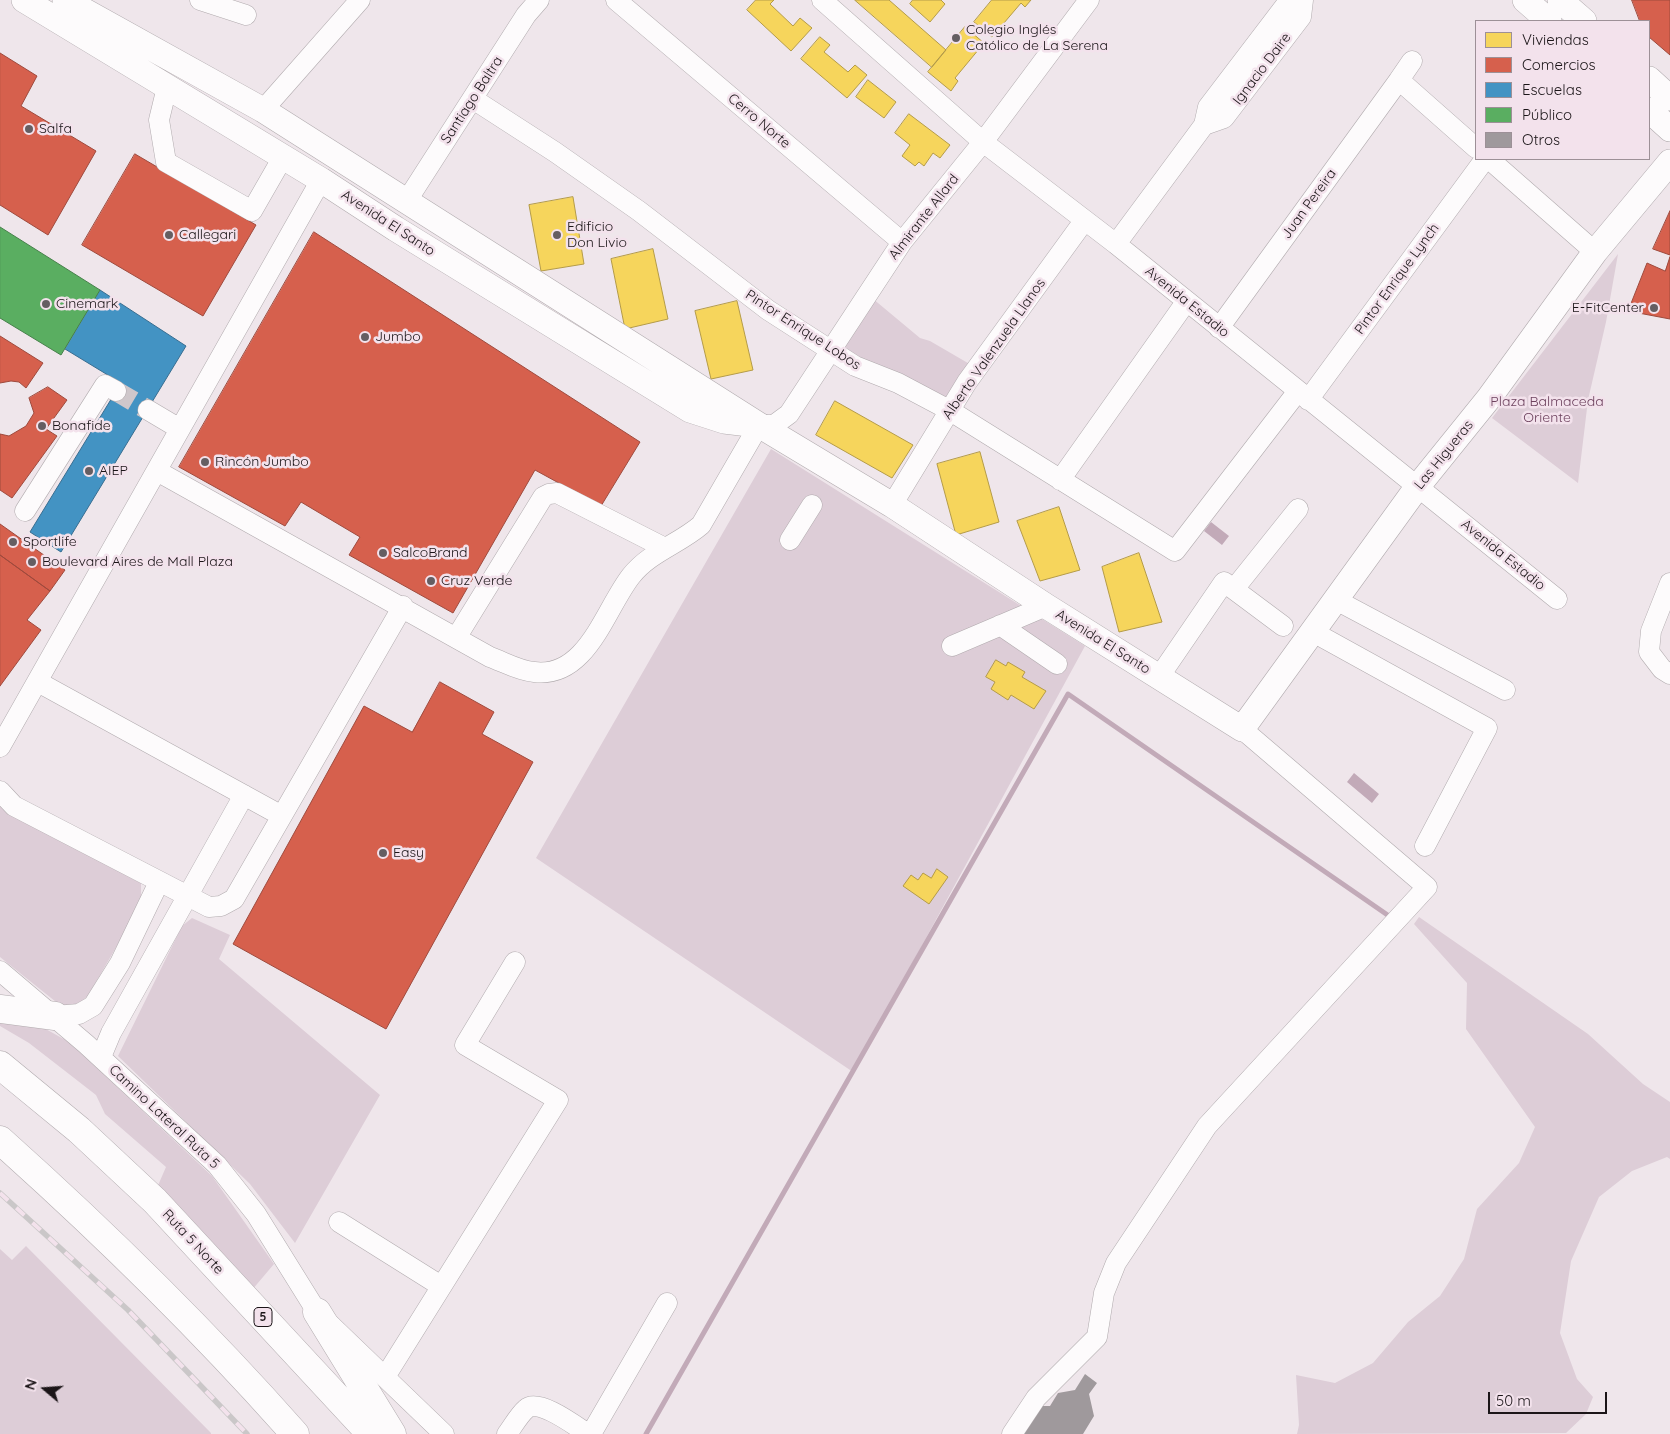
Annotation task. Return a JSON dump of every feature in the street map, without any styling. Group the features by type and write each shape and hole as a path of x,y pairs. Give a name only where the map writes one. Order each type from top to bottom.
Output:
{"highway":[{"path":"0,1009 55,1016"},
{"name":"Ruta 5 Norte","path":"0,1065 79,1130 155,1201 370,1434"},
{"path":"0,1140 127,1257 295,1434"},
{"path":"317,1312 392,1434"}],"main road":[{"name":"Avenida El Santo","path":"24,0 321,180 396,230 690,410 724,421 759,425"},
{"name":"Avenida El Santo","path":"65,0 263,110 759,425 892,505 1046,606 1242,729"},
{"path":"1525,0 1548,20"},
{"path":"1560,0 1583,20"},
{"path":"1650,80 1670,98"},
{"path":"263,110 264,129 276,153"},
{"path":"1650,111 1670,129"},
{"name":"Las Higueras","path":"1242,729 1418,486 1489,398 1595,252 1670,162"}],"street":[{"path":"200,0 246,15"},
{"path":"263,110 360,0"},
{"name":"Santiago Baltra","path":"406,202 526,15 539,0"},
{"name":"Cerro Norte","path":"616,0 902,242"},
{"name":"Avenida Estadio","path":"822,0 983,142 1116,244 1557,599"},
{"name":"Almirante Allard","path":"759,425 774,425 789,414 902,242 983,142 1089,0"},
{"name":"Ignacio Daire","path":"1116,244 1204,125 1224,118 1301,18 1303,0"},
{"name":"Juan Pereira","path":"1219,328 1412,61"},
{"path":"1399,80 1475,147"},
{"path":"167,87 159,120 166,162 252,211 276,153"},
{"name":"Pintor Enrique Lobos","path":"473,98 555,152 639,211 768,310 855,366 898,383 950,410 1175,551"},
{"name":"Pintor Enrique Lynch","path":"1175,551 1303,395 1486,160"},
{"path":"1488,160 1595,252"},
{"path":"0,747 321,180"},
{"name":"Alberto Valenzuela Llanos","path":"892,505 967,382 1084,221"},
{"path":"1060,480 1186,302"},
{"path":"25,511 105,385 116,391"},
{"path":"148,410 180,429"},
{"path":"157,471 403,606 490,657 532,672 558,670 584,650 631,576 648,558 688,537 701,525 759,425"},
{"path":"456,638 543,497 549,494 558,493 584,505 665,548"},
{"path":"790,540 812,506"},
{"path":"1234,589 1298,510"},
{"path":"1159,677 1224,582 1283,626"},
{"path":"1670,583 1651,631 1649,652 1662,669 1670,674"},
{"path":"1336,600 1505,690"},
{"path":"0,791 14,806 159,882 209,907 221,906 234,899 403,606"},
{"path":"952,646 1046,606"},
{"path":"1000,626 1056,664"},
{"path":"1313,632 1487,728 1426,846"},
{"path":"38,682 282,816"},
{"name":"Avenida El Santo","path":"1012,1434 1036,1398 1097,1337 1104,1293 1116,1263 1207,1126 1427,887 1242,729"},
{"path":"101,1057 111,1033 244,795"},
{"path":"55,1016 79,1014 93,1006 120,964 159,882"},
{"path":"385,1377 558,1100 465,1045 515,962"},
{"name":"Camino Lateral Ruta 5","path":"0,971 55,1016 194,1141 238,1188 261,1221 317,1312 444,1434"},
{"path":"339,1222 442,1286"},
{"path":"508,1434 527,1408 534,1406 547,1409 590,1434 667,1303"}],"green space":[{"name":"Plaza Balmaceda Oriente","path":"1618,254 1606,322 1588,400 1578,483 1492,418"},
{"path":"872,298 920,338 930,341 973,366 952,401 889,376 843,348"},
{"path":"771,449 1085,646 853,1072 536,858"},
{"path":"0,801 15,817 141,883 141,897 136,913 89,994 71,1014 0,957"},
{"path":"1419,917 1588,1034 1643,1084 1670,1102 1670,1159 1667,1157 1632,1171 1599,1197 1571,1261 1560,1333 1577,1379 1593,1397 1586,1414 1566,1433 1297,1434 1299,1425 1296,1375 1335,1383 1373,1363 1408,1322 1440,1296 1464,1259 1477,1209 1519,1163 1535,1127 1466,1029 1467,983 1414,924"},
{"path":"192,918 230,935 219,959 380,1095 295,1243 250,1184 118,1056 182,926"},
{"path":"0,1019 35,1023 69,1042 212,1176 274,1264 252,1290 156,1190 166,1167 105,1114 96,1095 29,1043 0,1026"},
{"path":"26,1246 211,1434 0,1434 0,1249 12,1260"}],"shaded area":[{"path":"1211,522 1229,536 1222,545 1204,531"},
{"path":"1354,773 1379,794 1372,803 1347,782"}],"building: Viviendas":[{"path":"756,0 774,0 770,4 793,26 800,18 812,28 791,51 747,10"},
{"path":"855,0 889,0 946,50 932,67"},
{"path":"913,0 941,0 945,4 930,22 910,4"},
{"path":"992,0 1031,0 1025,7 1021,3 992,37 974,22"},
{"path":"965,27 984,43 955,78 958,81 951,91 928,72"},
{"path":"820,37 830,45 824,52 848,72 855,65 867,75 847,98 801,59"},
{"path":"868,80 896,102 884,118 856,97"},
{"path":"909,114 950,145 940,158 933,153 924,166 919,162 915,166 902,156 910,145 895,133"},
{"name":"Edificio Don Livio","path":"573,197 584,264 541,271 529,205"},
{"path":"653,249 668,319 625,329 611,259"},
{"path":"737,301 753,370 711,379 695,311"},
{"path":"835,401 913,445 892,478 816,435"},
{"path":"980,452 999,522 956,535 937,464"},
{"path":"1059,507 1080,570 1040,581 1017,521"},
{"path":"1139,553 1162,622 1119,632 1102,567"},
{"path":"996,660 1006,666 1008,662 1025,672 1022,677 1046,691 1034,709 1011,695 1008,700 991,689 995,682 986,677"},
{"path":"937,869 948,877 929,904 903,886 911,875 918,880 923,873 931,878"}],"building: Comercios":[{"path":"1632,0 1670,0 1670,55 1650,38 1650,20 1640,20"},
{"name":"Salfa","path":"0,53 37,76 21,106 96,151 48,235 0,205"},
{"name":"Callegari","path":"135,154 256,225 203,316 82,245"},
{"path":"1670,211 1670,255 1653,249"},
{"name":"Jumbo","path":"314,232 640,442 601,506 535,470 453,613 349,555 360,537 301,502 285,526 179,467"},
{"path":"1670,257 1670,319 1628,311 1647,263 1665,271"},
{"path":"0,336 43,363 26,388 19,382 0,383"},
{"path":"48,387 67,400 46,429 57,436 12,498 0,490 0,434 9,436 26,426 34,413 29,398"},
{"name":"Boulevard Aires de Mall Plaza","path":"0,524 65,570 50,591 0,555"},
{"path":"0,555 50,591 27,620 41,630 0,686"},
{"name":"Easy","path":"440,682 494,712 482,734 533,762 386,1029 233,944 364,706 412,732"}],"building: Escuelas":[{"name":"AIEP","path":"100,290 186,346 61,552 30,532 121,383 65,349"}],"building: Público":[{"name":"Cinemark","path":"0,227 100,290 61,355 0,318"}],"building: Otros":[{"path":"1085,1374 1097,1383 1089,1394 1094,1416 1083,1434 1020,1434 1036,1406 1050,1406 1058,1393 1075,1390"}],"waterway":[{"path":"646,1434 1068,694 1389,916"}],"tunnel":[{"path":"116,391 148,410"}],"railway":[{"path":"0,1193 128,1310 247,1434"}],"place":[{"name":"Colegio Inglés Católico de La Serena","path":"956,38"},
{"name":"Salfa","path":"29,129"},
{"name":"Callegari","path":"169,235"},
{"name":"Edificio Don Livio","path":"557,235"},
{"name":"Cinemark","path":"46,304"},
{"name":"E-FitCenter","path":"1654,308"},
{"name":"Jumbo","path":"365,337"},
{"name":"Bonafide","path":"42,426"},
{"name":"Rincón Jumbo","path":"205,462"},
{"name":"AIEP","path":"89,471"},
{"name":"Sportlife","path":"13,542"},
{"name":"SalcoBrand","path":"383,553"},
{"name":"Boulevard Aires de Mall Plaza","path":"32,562"},
{"name":"Cruz Verde","path":"431,581"},
{"name":"Easy","path":"383,853"}]}
